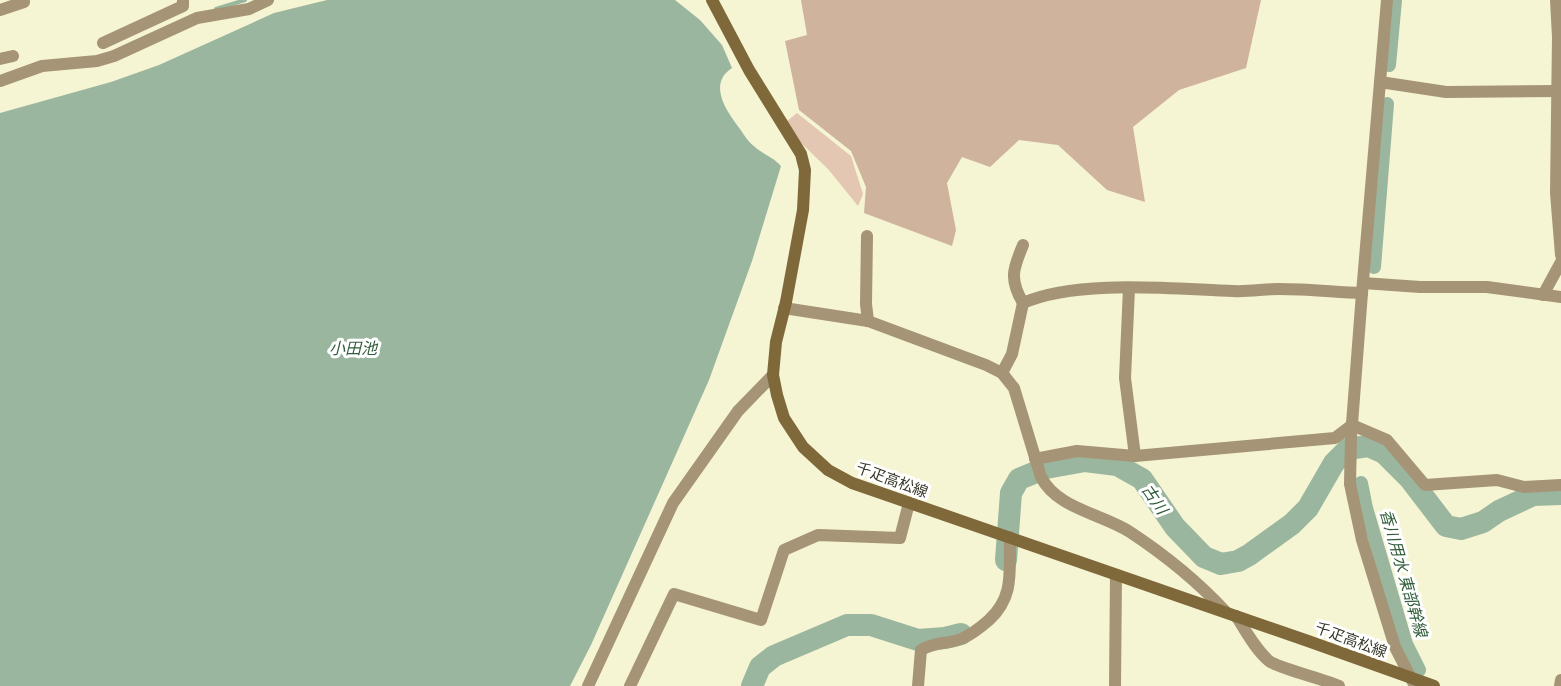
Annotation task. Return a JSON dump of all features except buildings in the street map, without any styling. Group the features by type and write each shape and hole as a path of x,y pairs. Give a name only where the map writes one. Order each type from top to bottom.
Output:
{"main road":[{"name":"千疋高松線","path":"712,0 738,51 801,154 805,171 803,210 776,342 772,375 784,418 803,447 828,470 852,483 1231,614 1413,682 1434,686"}],"street":[{"path":"103,43 183,6 183,0"},
{"path":"0,81 42,66 97,61 114,56 197,18 240,11 268,0"},
{"path":"1387,0 1362,288 1350,468 1352,498 1362,540 1395,648 1413,682"},
{"path":"1556,0 1559,91 1556,193 1561,255"},
{"path":"0,10 24,2"},
{"path":"0,59 13,56"},
{"path":"1380,82 1446,92 1559,91"},
{"path":"867,236 868,321"},
{"path":"1002,373 1012,354 1023,303 1016,291 1013,276 1013,267 1023,245"},
{"path":"1543,295 1561,262"},
{"path":"1023,303 1040,295 1060,291 1129,288 1239,291 1487,286 1561,297"},
{"path":"1129,288 1125,378 1135,456"},
{"path":"784,308 868,321 1002,373 1014,388 1046,487 1067,502 1129,531 1194,580 1231,614 1271,663 1339,686"},
{"path":"588,686 673,503 738,411 772,375"},
{"path":"1038,467 1077,451 1135,456 1335,438 1352,431 1387,440 1425,485 1497,480 1524,487 1561,485"},
{"path":"630,686 674,594 761,620 784,550 818,535 900,538 909,503"},
{"path":"918,686 921,650 928,645 964,638 981,627 1005,601 1008,590 1004,535"},
{"path":"1115,686 1116,575"},
{"path":"1560,686 1561,680"}],"shaded area":[{"path":"801,0 1261,0 1246,68 1179,90 1133,127 1145,202 1107,190 1058,145 1019,140 990,167 962,157 947,183 956,230 952,246 864,213 866,187 851,151 799,110 785,41 807,35"},
{"path":"797,113 851,156 863,194 858,206 828,169 798,140 786,122"}],"water":[{"name":"小田池","path":"327,0 675,0 700,20 722,45 732,68 721,82 720,90 730,115 758,150 781,166 752,261 709,380 591,645 570,686 0,686 0,113 111,82 159,65 274,13"}],"waterway":[{"path":"216,9 245,0"},
{"name":"香川用水 東部幹線","path":"1389,65 1395,0"},
{"name":"香川用水 東部幹線","path":"1374,267 1387,104"},
{"name":"古川","path":"1006,560 1011,493 1019,479 1046,468 1085,461 1117,465 1142,479 1175,527 1204,557 1221,564 1238,561 1249,555 1292,524 1308,508 1334,463 1348,449 1368,446 1384,453 1410,479 1446,526 1461,529 1483,522 1499,511 1533,495 1561,494"},
{"name":"香川用水 東部幹線","path":"1361,483 1366,508 1406,644 1419,670"},
{"name":"古川","path":"752,686 760,667 774,656 847,625 871,625 918,640 961,634"}]}
